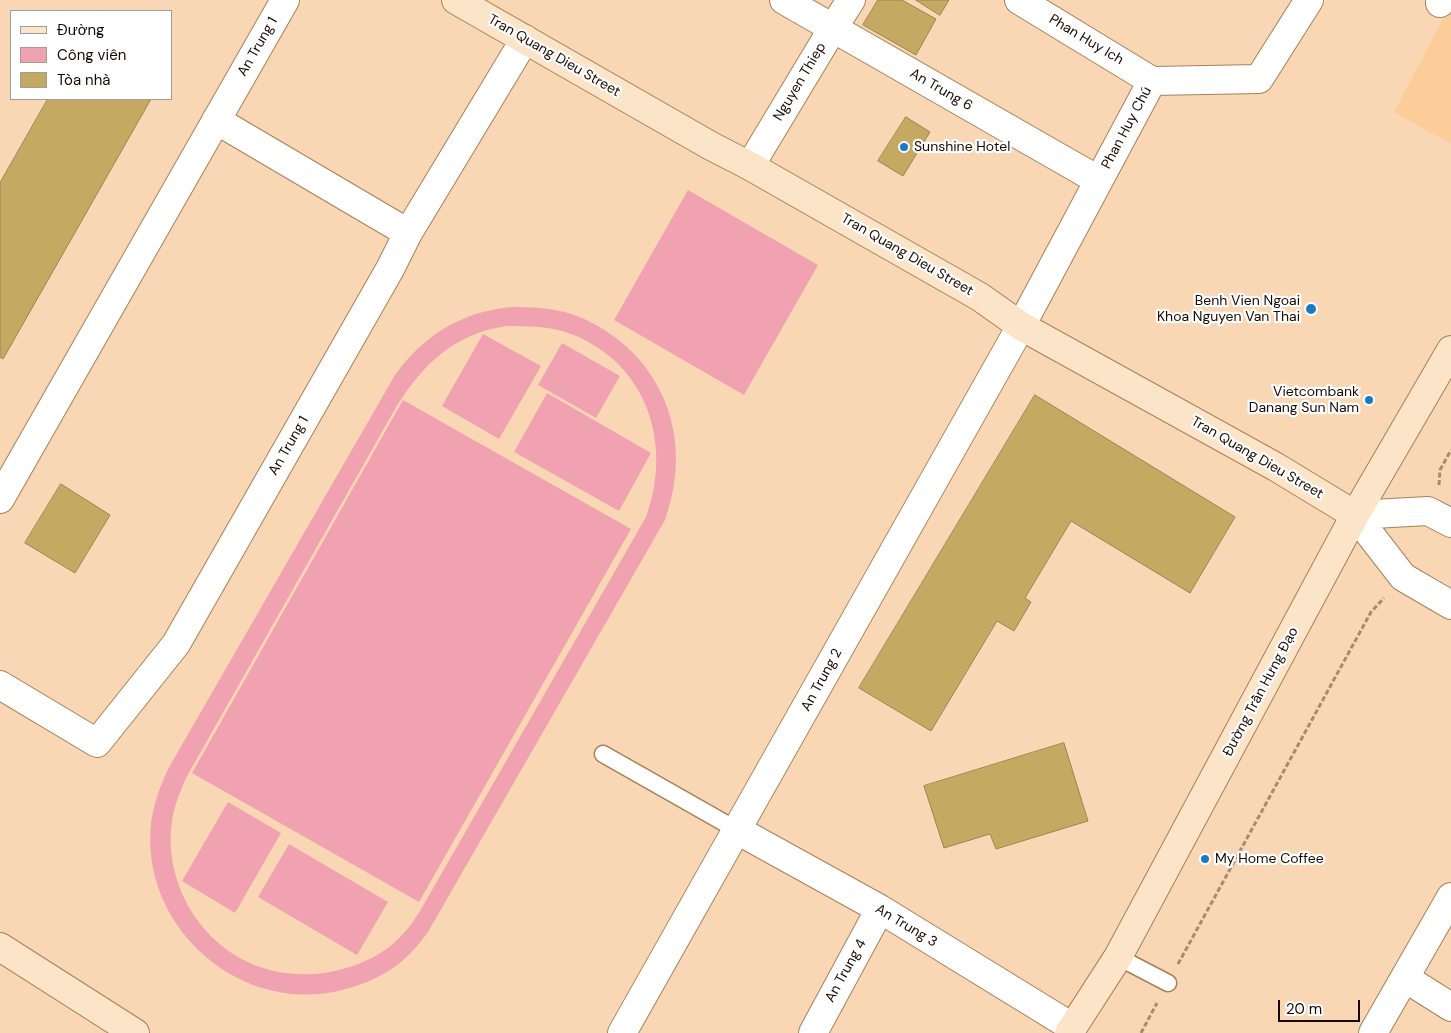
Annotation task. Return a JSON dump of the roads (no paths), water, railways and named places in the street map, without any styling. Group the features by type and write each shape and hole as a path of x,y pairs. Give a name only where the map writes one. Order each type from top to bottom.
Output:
{"street":[{"name":"An Trung 1","path":"0,499 285,0"},
{"name":"Tran Quang Dieu Street","path":"456,0 980,297 1021,326 1276,467 1355,515"},
{"name":"An Trung 6","path":"784,0 1098,180"},
{"name":"Nguyen Thiep","path":"750,166 832,28 851,0"},
{"name":"Phan Huy Ich","path":"1019,0 1152,81"},
{"name":"Phan Huy Chú","path":"1021,326 1152,81 1259,79 1303,2"},
{"path":"216,120 408,233 525,39"},
{"name":"An Trung 1","path":"0,685 97,743 176,644 390,269 408,233"},
{"name":"An Trung 2","path":"622,1033 1021,326"},
{"name":"Đường Trần Hưng Đạo","path":"1070,1030 1118,957 1355,515 1451,350"},
{"path":"1355,515 1428,511 1444,520"},
{"path":"1355,515 1403,577 1451,605"},
{"name":"An Trung 3","path":"737,830 880,909 1070,1030"},
{"path":"1373,1033 1451,897"},
{"name":"An Trung 4","path":"812,1033 880,909"},
{"path":"0,946 135,1033"},
{"path":"1404,978 1451,1007"}],"lane":[{"path":"602,754 737,830"},
{"path":"1118,957 1168,983"}],"place":[{"name":"Sunshine Hotel","path":"904,147"},
{"name":"Benh Vien Ngoai Khoa Nguyen Van Thai","path":"1311,309"},
{"name":"Vietcombank Danang Sun Nam","path":"1369,400"},
{"name":"My Home Coffee","path":"1205,859"}]}
